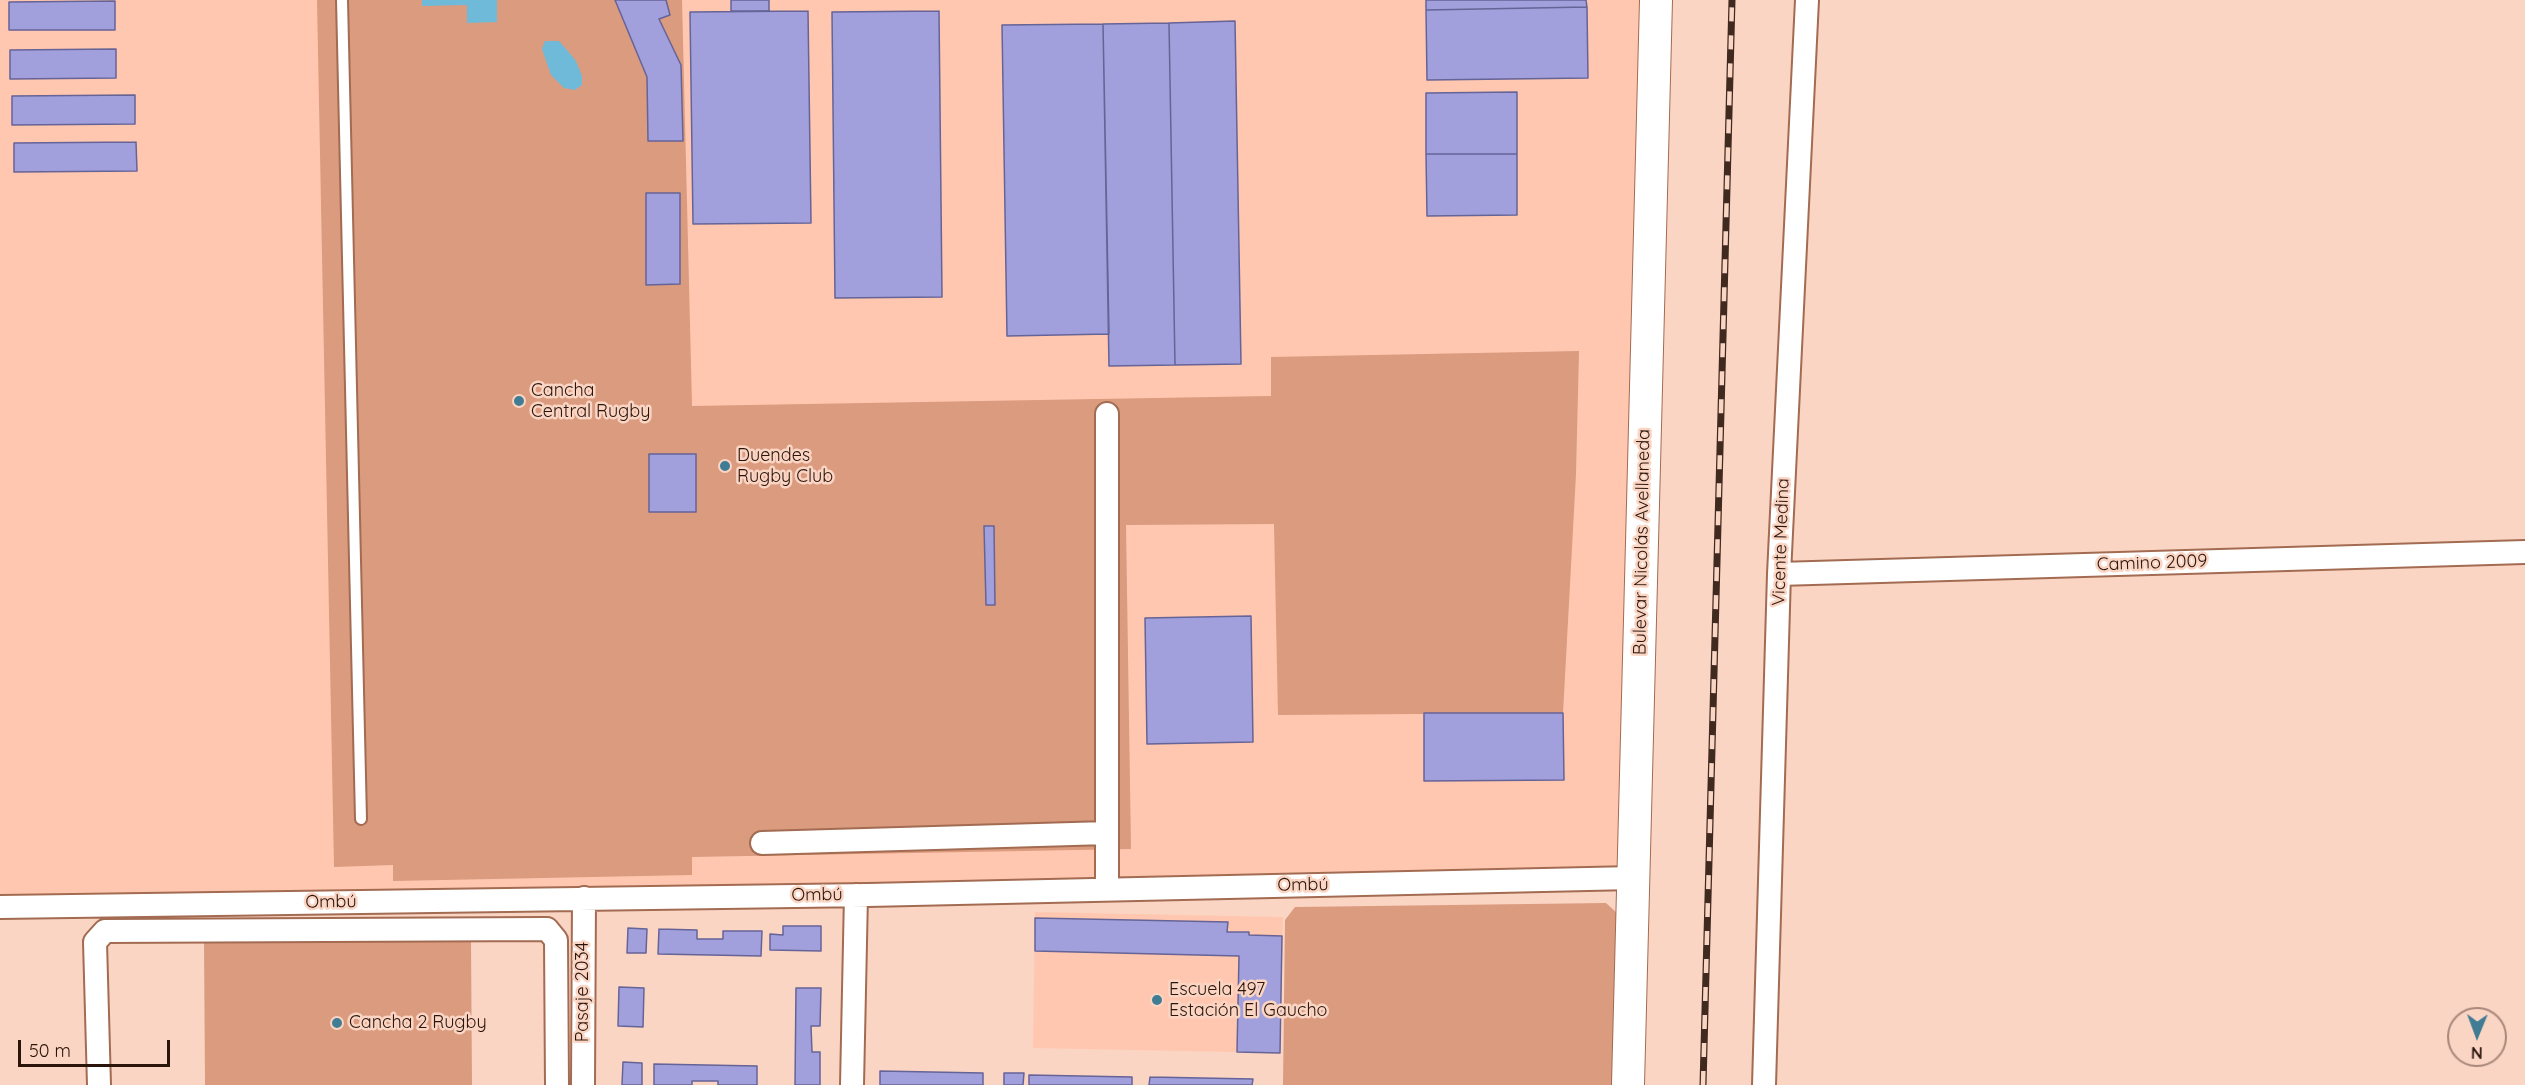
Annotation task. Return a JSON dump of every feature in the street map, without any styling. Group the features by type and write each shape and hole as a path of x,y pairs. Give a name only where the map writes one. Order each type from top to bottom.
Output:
{"main road":[{"name":"Bulevar Nicolás Avellaneda","path":"1628,1085 1656,0"}],"street":[{"name":"Vicente Medina","path":"1764,1085 1779,574 1807,0"},
{"path":"1107,414 1107,889"},
{"name":"Camino 2009","path":"1779,574 2525,552"},
{"path":"762,843 1107,833"},
{"name":"Ombú","path":"0,907 856,895 1633,878"},
{"path":"852,1085 856,895"},
{"name":"Pasaje 2034","path":"583,1085 584,898"},
{"path":"99,1085 95,942 105,931 535,929 547,929 556,940 557,1085"}],"lane":[{"path":"342,0 361,819"}],"shaded area":[{"path":"0,0 1656,0 1633,878 0,907"},
{"name":"Duendes Rugby Club","path":"317,0 682,0 692,406 1271,396 1271,357 1579,351 1576,474 1563,713 1278,715 1274,524 1126,525 1131,849 692,857 692,875 393,881 393,865 334,867"},
{"path":"1606,903 1617,913 1617,997 1612,1085 1283,1085 1285,920 1295,907"},
{"name":"Escuela 497 Estación El Gaucho","path":"1035,912 1283,917 1280,1053 1033,1048"},
{"name":"Cancha 2 Rugby","path":"471,941 472,1085 205,1085 204,942"}],"water":[{"path":"422,0 497,0 497,22 467,23 467,5 422,6"},
{"path":"545,41 559,41 567,50 576,61 582,76 582,85 575,90 564,88 551,75 542,49"}],"building":[{"path":"615,0 666,0 670,15 659,19 681,65 683,141 648,141 647,77"},
{"path":"731,0 769,0 769,11 731,11"},
{"path":"1426,0 1586,0 1587,7 1426,10"},
{"path":"115,1 115,30 9,30 9,2"},
{"path":"1587,7 1588,78 1427,80 1426,10"},
{"path":"808,11 811,223 693,224 690,12"},
{"path":"939,11 942,297 835,298 832,12"},
{"path":"1235,21 1241,364 1175,365 1169,23"},
{"path":"1169,23 1175,365 1109,366 1103,24"},
{"path":"1103,24 1109,334 1007,336 1002,25"},
{"path":"116,49 116,78 10,79 10,50"},
{"path":"1517,92 1517,154 1426,154 1426,93"},
{"path":"135,95 135,124 12,125 12,96"},
{"path":"136,142 137,171 14,172 14,143"},
{"path":"1426,154 1517,154 1517,215 1427,216"},
{"path":"646,193 680,193 680,284 646,285"},
{"path":"649,454 696,454 696,512 649,512"},
{"path":"984,526 994,526 995,605 986,605"},
{"path":"1251,616 1253,742 1147,744 1145,618"},
{"path":"1424,713 1563,713 1564,780 1424,781"},
{"path":"1035,918 1228,922 1227,932 1282,936 1280,1053 1237,1052 1239,956 1035,951"},
{"path":"783,926 821,926 821,951 770,950 770,934 783,935"},
{"path":"628,928 647,929 646,953 627,953"},
{"path":"659,929 697,930 697,939 723,939 723,931 762,931 761,956 658,954"},
{"path":"619,987 644,988 643,1027 618,1026"},
{"path":"796,988 821,988 820,1026 811,1026 812,1052 820,1052 820,1085 795,1085"},
{"path":"623,1062 642,1063 642,1085 622,1085"},
{"path":"654,1064 757,1066 757,1085 718,1085 718,1081 692,1081 692,1085 654,1085"},
{"path":"880,1071 983,1073 983,1085 880,1085"},
{"path":"1004,1073 1024,1073 1023,1085 1004,1085"},
{"path":"1029,1075 1132,1077 1132,1085 1029,1085"},
{"path":"1150,1077 1253,1079 1252,1085 1149,1085"}],"railway":[{"path":"1703,1085 1732,0"}],"place":[{"name":"Cancha Central Rugby","path":"519,401"},
{"name":"Duendes Rugby Club","path":"725,466"},
{"name":"Escuela 497 Estación El Gaucho","path":"1157,1000"},
{"name":"Cancha 2 Rugby","path":"337,1023"}]}
